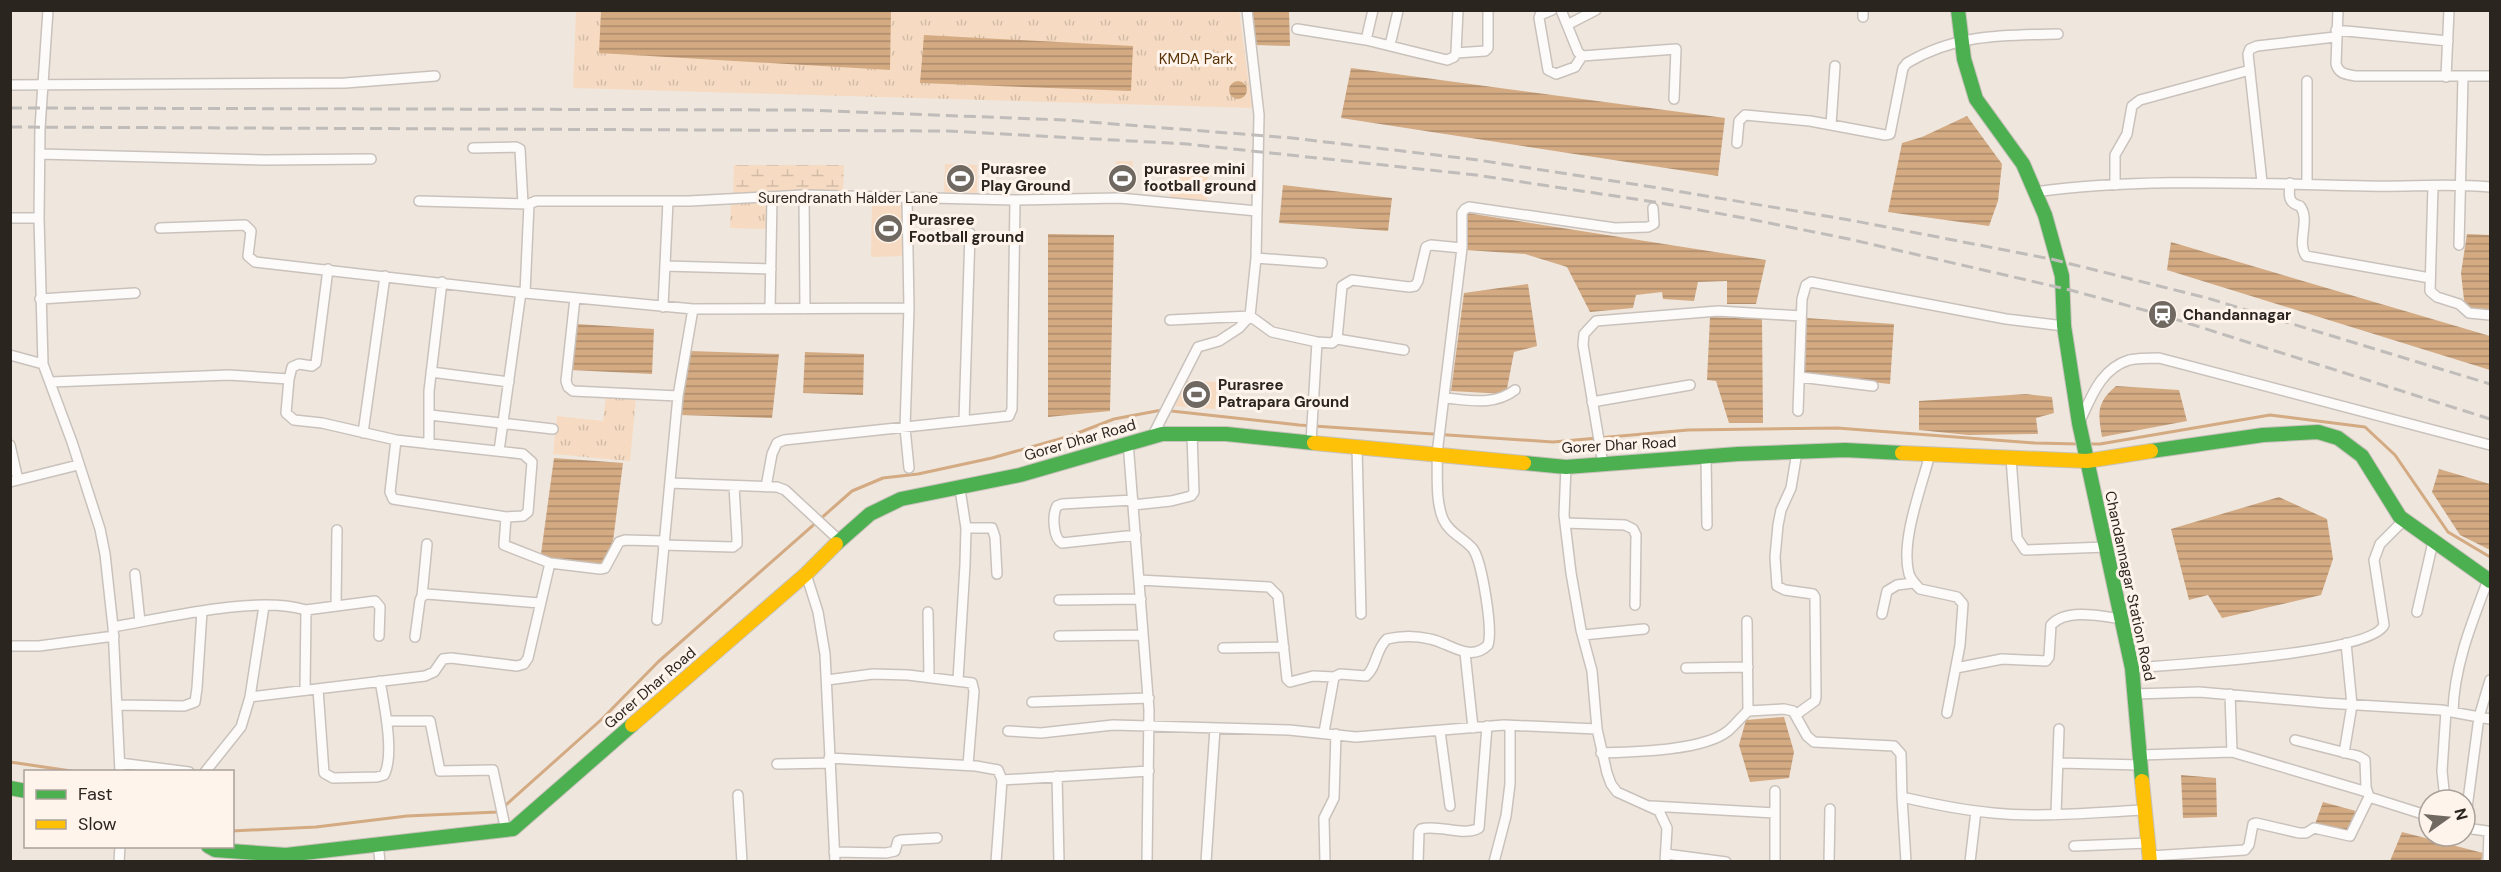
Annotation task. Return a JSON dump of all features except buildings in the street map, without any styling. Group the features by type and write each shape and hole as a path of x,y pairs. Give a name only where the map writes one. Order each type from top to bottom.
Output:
{"street":[{"path":"48,10 39,218 43,364 100,529 108,572 114,632 120,768 166,770"},
{"path":"1152,436 1198,347 1219,341 1239,328 1250,316 1256,258 1259,115 1247,10"},
{"path":"1366,39 1373,10"},
{"path":"1297,29 1366,39 1447,60 1454,57 1456,53 1458,10"},
{"path":"1456,53 1485,51 1488,48 1488,10"},
{"path":"1552,10 1540,15 1539,18 1548,70 1556,74 1573,69 1582,56"},
{"path":"1561,10 1578,52 1582,56"},
{"path":"1567,25 1596,10"},
{"name":"Chandannagar Station Road","path":"1958,10 1964,59 1976,99 2023,164 2045,214 2062,276 2064,326 2079,423 2132,668 2150,854"},
{"path":"2338,10 2336,64 2338,71 2343,74 2490,76"},
{"path":"2446,77 2449,10"},
{"path":"1390,45 1398,11"},
{"path":"1737,142 1739,121 1745,116 1789,118 1890,134 1907,63 1962,39 2058,34"},
{"path":"2262,182 2248,54 2250,49 2336,34 2448,40"},
{"path":"1582,56 1676,49 1674,99"},
{"path":"1830,125 1835,66"},
{"path":"2115,185 2115,155 2127,134 2132,106 2140,100 2250,70"},
{"path":"10,85 345,83 435,76"},
{"path":"2459,245 2463,76"},
{"path":"2307,81 2307,183"},
{"path":"473,148 516,147 520,149 526,204 523,292 499,451"},
{"path":"40,154 265,160 371,159"},
{"path":"2035,192 2084,185 2262,182 2490,187"},
{"path":"2290,183 2290,201 2293,205 2300,206 2304,212 2303,248 2306,256 2430,278"},
{"path":"2433,186 2430,291 2432,295 2454,302 2469,313 2490,315"},
{"path":"804,195 805,309"},
{"name":"Surendranath Halder Lane","path":"419,201 526,204 536,201 668,201 804,195 1015,200 1119,198 1257,211"},
{"path":"770,309 772,197"},
{"path":"907,198 909,308 905,428 909,468"},
{"path":"766,487 772,454 777,443 784,440 1009,416 1012,409 1015,200"},
{"path":"663,307 668,201"},
{"path":"1139,580 1274,590 1278,596 1287,679 1290,682 1313,676 1334,677 1340,674 1366,676 1371,672 1379,646 1387,639 1394,637 1434,640 1465,653 1483,650 1488,645 1488,614 1475,553 1450,530 1443,520 1438,487 1437,454 1462,248 1462,213 1469,207 1615,228 1648,227 1654,224 1653,208"},
{"path":"10,218 39,218"},
{"path":"160,228 245,225 251,231 248,256 255,262 575,298 693,309 909,308"},
{"path":"964,421 970,233"},
{"path":"1170,320 1250,316 1272,333 1332,343 1336,339 1342,286 1346,282 1352,280 1414,286 1418,281 1426,247 1431,245 1462,248"},
{"path":"1256,258 1322,263"},
{"path":"665,266 771,269"},
{"path":"328,269 316,363 312,366 292,367 286,413 290,418 396,440 523,454 532,462 528,512 523,516 506,517 393,498 390,492 396,440"},
{"path":"363,433 385,276"},
{"path":"429,444 431,372 442,282"},
{"path":"1798,411 1803,291 1811,282 2006,319 2064,326"},
{"path":"40,299 135,293"},
{"path":"575,298 566,381 568,387 573,391 678,396"},
{"path":"657,620 678,396 693,309"},
{"path":"1603,464 1583,345 1584,334 1596,321 1727,311 1801,316"},
{"path":"1336,339 1404,350"},
{"path":"1311,431 1317,342"},
{"path":"10,355 43,364"},
{"path":"2079,423 2097,385 2112,369 2130,360 2158,358 2490,445"},
{"path":"431,372 509,382"},
{"path":"51,382 229,375 289,379"},
{"path":"1800,377 1873,386"},
{"path":"1592,402 1690,385"},
{"path":"1445,398 1484,402 1503,398 1515,390"},
{"path":"430,415 553,429"},
{"name":"Gorer Dhar Road","path":"212,848 286,858 418,838 506,831 520,824 806,574 839,540 870,514 901,499 960,489 1020,475 1152,436 1311,431 1357,447 1566,467 1845,450 2011,458 2318,432 2338,438 2362,456 2400,518 2489,580"},
{"path":"1136,536 1062,543 1057,537 1054,514 1057,506 1062,504 1171,501 1191,496 1194,492 1192,434"},
{"path":"1128,442 1149,698 1148,861"},
{"path":"10,445 14,481 78,465"},
{"path":"1357,447 1361,614"},
{"path":"1797,452 1791,488 1781,510 1775,557 1778,586 1785,590 1813,594 1815,597 1816,696 1815,701 1797,714"},
{"path":"1930,454 1909,536 1907,561 1909,575 1920,589 1961,600 1964,609 1947,713"},
{"path":"1706,457 1707,525"},
{"path":"2011,458 2017,538 2025,550 2106,548"},
{"path":"1566,467 1565,523 1583,635 1592,671 1601,753 1611,784 1617,792 1659,811 1667,828 1666,858 1726,861"},
{"path":"670,483 766,487 785,490 839,540"},
{"path":"506,517 504,545 550,562 600,569 605,568 619,542 625,540 733,547 737,538 734,486"},
{"path":"958,680 966,528 960,489"},
{"path":"2132,668 2259,658 2346,643 2382,630 2384,625 2374,560 2380,544 2404,520"},
{"path":"1565,523 1626,525 1633,529 1636,535 1635,605"},
{"path":"966,528 992,528 995,537 997,574"},
{"path":"336,606 338,530"},
{"path":"2417,612 2433,542"},
{"path":"415,637 428,544"},
{"path":"250,697 425,676 434,672 443,659 451,658 517,666 524,664 528,658 550,562"},
{"path":"135,574 140,622"},
{"path":"806,574 818,612 827,680 834,856 886,853 896,851 900,840 937,838"},
{"path":"2444,788 2442,771 2449,711 2466,640 2489,580"},
{"path":"1882,614 1887,591 1897,585 1913,583"},
{"path":"422,596 432,593 540,603"},
{"path":"1059,600 1141,599"},
{"path":"14,646 39,646 114,632 140,622 202,611 264,606 306,610 375,601 380,607 379,636"},
{"path":"206,770 241,727 250,697 264,606"},
{"path":"305,690 306,610"},
{"path":"117,705 184,706 195,702 198,688 202,611"},
{"path":"928,612 929,677"},
{"path":"1956,668 2002,659 2046,661 2049,657 2051,625 2054,621 2081,616 2121,619"},
{"path":"1746,621 1748,711"},
{"path":"1583,635 1644,629"},
{"path":"1059,636 1143,635"},
{"path":"2344,753 2352,705 2346,643"},
{"path":"1223,648 1284,647"},
{"path":"1465,653 1473,728"},
{"path":"1686,668 1748,668"},
{"path":"827,680 873,674 967,681 974,686 968,765"},
{"path":"1324,732 1334,677"},
{"path":"2470,788 2479,717 2490,680"},
{"path":"318,689 324,773 333,778 384,775 387,769 387,721 380,681"},
{"path":"2135,694 2199,692 2230,694 2449,711 2490,719"},
{"path":"2230,694 2232,752"},
{"path":"1032,702 1149,698"},
{"path":"1601,753 1676,748 1706,741 1727,732 1748,711 1784,709 1797,714 1807,736 1814,742 1894,746 1900,754 1905,861"},
{"path":"387,721 430,721 440,771 491,769 495,774 506,831"},
{"path":"1008,731 1041,732 1113,725 1324,732 1376,737 1487,726 1597,729"},
{"path":"1419,861 1419,832 1421,829 1446,828 1470,831 1479,828 1487,726"},
{"path":"1494,861 1506,816 1510,784 1510,726"},
{"path":"1206,861 1215,728"},
{"path":"2056,814 2059,729"},
{"path":"1440,731 1450,806"},
{"path":"1325,861 1324,818 1334,798 1336,734"},
{"path":"2074,846 2150,854 2245,850 2249,845 2253,824 2256,823 2299,833 2306,833 2314,828 2350,836 2368,795 2365,760 2295,740"},
{"path":"2059,764 2232,752 2417,812"},
{"path":"777,765 829,761 968,765 998,770 1002,780 996,861"},
{"path":"1002,780 1149,771"},
{"path":"1057,776 1059,861"},
{"path":"1775,791 1775,861"},
{"path":"738,795 742,861"},
{"path":"1902,797 1994,814 2145,810"},
{"path":"1650,806 1775,813"},
{"path":"1829,861 1830,809"},
{"path":"1970,861 1976,811"},
{"path":"2477,830 2489,833 2488,861"},
{"path":"378,844 380,861"}],"green space":[{"name":"KMDA Park","path":"1239,10 1252,108 573,88 576,11"},
{"name":"purasree mini football ground","path":"1116,161 1133,161 1130,195 1113,195"},
{"name":"Purasree Play Ground","path":"945,164 977,165 977,193 944,192"},
{"path":"734,165 844,165 843,195 733,197"},
{"path":"1173,165 1208,167 1207,202 1170,200"},
{"path":"767,200 767,229 730,228 731,202"},
{"name":"Purasree Football ground","path":"872,200 904,201 904,256 871,257"},
{"name":"Purasree Patrapara Ground","path":"1185,381 1218,382 1215,409 1171,406"},
{"path":"606,396 636,398 630,461 553,454 557,416 603,421"}],"shaded area":[{"path":"601,11 891,11 890,70 599,53"},
{"path":"1251,11 1289,11 1290,46 1254,45"},
{"path":"924,35 1133,46 1131,91 920,83"},
{"path":"1351,68 1725,118 1718,176 1341,118"},
{"path":"1238,81 1244,84 1247,90 1244,96 1238,99 1232,96 1229,90 1232,84"},
{"path":"1967,116 2002,164 1998,201 1989,226 1888,212 1902,143 1922,137"},
{"path":"1283,185 1392,198 1388,231 1279,223"},
{"path":"1467,213 1766,260 1756,304 1727,304 1727,281 1698,282 1694,301 1663,299 1662,292 1636,295 1633,308 1590,312 1567,267 1525,254 1466,250"},
{"path":"1048,234 1114,235 1110,411 1048,417"},
{"path":"2467,234 2490,235 2490,310 2465,309 2461,273"},
{"path":"2171,242 2490,336 2490,370 2167,270"},
{"path":"1528,284 1537,346 1514,352 1506,394 1451,391 1464,293"},
{"path":"1710,317 1762,319 1763,423 1729,423 1716,381 1707,380"},
{"path":"1806,318 1894,324 1890,384 1803,375"},
{"path":"577,324 654,329 652,374 571,370"},
{"path":"690,351 779,354 772,418 681,415"},
{"path":"805,352 864,354 863,395 803,393"},
{"path":"2116,386 2179,390 2187,421 2102,437 2100,409 2109,392"},
{"path":"2026,394 2052,397 2054,413 2036,418 2038,434 1968,435 1919,430 1919,401"},
{"path":"554,458 623,463 613,541 602,565 550,560 541,554"},
{"path":"2439,469 2490,484 2490,550 2460,535 2432,492"},
{"path":"2279,497 2327,519 2333,559 2321,595 2222,618 2208,595 2189,600 2171,529"},
{"path":"1784,717 1794,752 1789,778 1750,782 1739,745 1746,720"},
{"path":"2181,775 2216,778 2217,817 2183,818"},
{"path":"2323,802 2356,811 2347,834 2315,824"},
{"path":"2402,832 2417,836 2417,848 2464,848 2483,853 2481,861 2390,861"}],"waterway":[{"path":"234,831 316,827 407,816 498,812 602,719 658,662 852,491 883,478 918,474 992,458 1070,436 1114,419 1162,410 1299,425 1553,442 1688,430 1837,428 2035,443 2079,444"},
{"path":"2089,444 2270,415 2365,427 2395,455 2448,532 2490,557"},
{"path":"10,762 64,770"}],"railway":[{"path":"10,108 805,110 1064,120 1292,138 1478,160 1665,189 1855,221 2051,259 2207,298 2490,384"},
{"path":"10,127 948,131 1187,144 1476,175 1744,218 1849,239 2070,290 2162,315 2490,419"}],"traffic: fast":[{"path":"1958,10 1964,59 1976,99 2023,164 2045,215 2062,276 2064,326 2079,423 2132,668 2142,781"},
{"path":"2151,451 2263,435 2318,432 2338,438 2362,456 2400,517 2490,581"},
{"path":"836,544 870,514 901,499 1020,475 1162,434 1226,434 1314,443"},
{"path":"1524,463 1566,467 1738,454 1845,450 1902,453"},
{"path":"212,848 286,855 513,829 632,725"},
{"path":"10,788 24,791"}],"traffic: slow":[{"path":"1314,443 1524,463"},
{"path":"1902,453 2087,461 2151,451"},
{"path":"632,725 806,574 836,544"},
{"path":"2142,781 2150,862"}],"place":[{"name":"Purasree Play Ground","path":"960,178"},
{"name":"purasree mini football ground","path":"1123,178"},
{"name":"Purasree Football ground","path":"888,229"},
{"name":"Chandannagar","path":"2162,315"},
{"name":"Purasree Patrapara Ground","path":"1197,394"}]}
